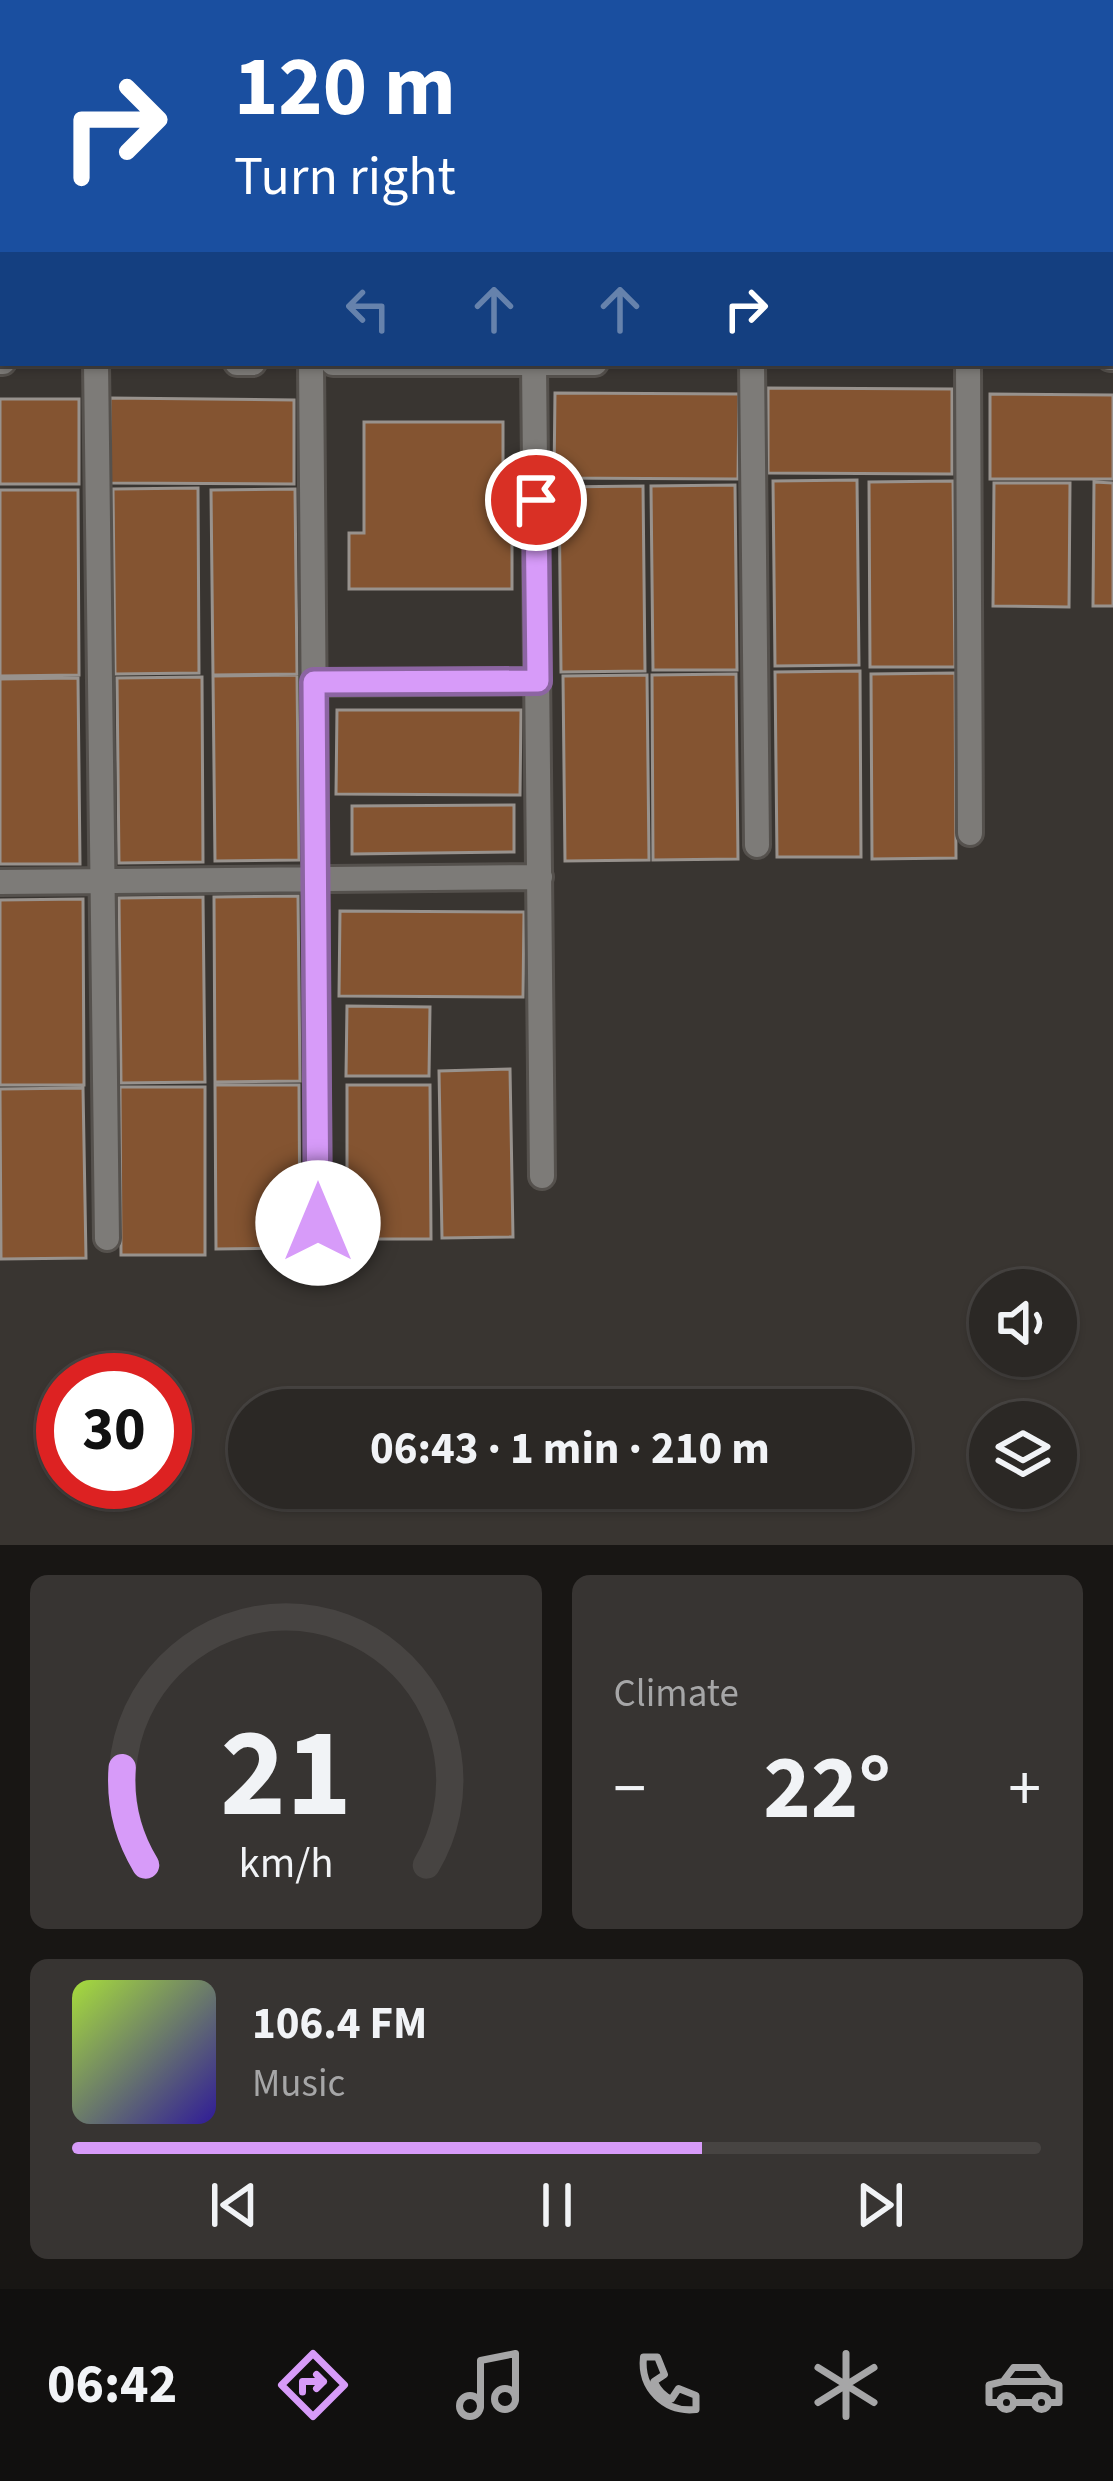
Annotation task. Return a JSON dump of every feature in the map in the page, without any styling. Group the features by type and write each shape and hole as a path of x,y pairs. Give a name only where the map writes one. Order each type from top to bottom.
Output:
{"street":[{"path":"96,366 107,1238"},
{"path":"311,366 318,1223"},
{"path":"535,366 542,1176"},
{"path":"752,366 757,845"},
{"path":"968,366 970,833"},
{"path":"314,682 538,681"},
{"path":"0,881 540,877"}],"building":[{"path":"768,388 952,389 952,474 768,473"},
{"path":"555,393 739,394 738,479 554,478"},
{"path":"990,394 1113,395 1113,479 990,479"},
{"path":"110,398 294,400 294,484 110,483"},
{"path":"0,399 79,399 79,484 0,484"},
{"path":"364,422 503,422 503,532 512,533 512,589 349,589 349,533 364,533"},
{"path":"857,480 859,665 775,666 773,481"},
{"path":"953,481 955,667 870,667 869,482"},
{"path":"1094,482 1113,483 1113,606 1093,606"},
{"path":"994,483 1070,483 1069,607 993,606"},
{"path":"735,485 737,670 653,670 651,486"},
{"path":"643,486 645,671 561,672 559,487"},
{"path":"198,488 199,673 115,674 113,489"},
{"path":"295,489 297,674 213,675 211,490"},
{"path":"0,490 78,490 79,675 0,676"},
{"path":"860,671 861,857 777,857 775,672"},
{"path":"955,673 956,858 872,859 871,674"},
{"path":"736,674 738,859 653,860 652,675"},
{"path":"297,675 299,860 215,861 213,676"},
{"path":"647,675 649,860 565,861 563,676"},
{"path":"202,677 203,862 119,863 117,678"},
{"path":"78,678 80,864 0,864 0,679"},
{"path":"337,710 521,710 520,795 336,794"},
{"path":"514,805 514,852 352,854 352,806"},
{"path":"298,896 300,1081 215,1082 214,897"},
{"path":"203,897 205,1082 121,1083 119,898"},
{"path":"83,899 84,1085 0,1085 0,900"},
{"path":"340,911 524,912 523,997 339,996"},
{"path":"347,1006 430,1007 429,1076 346,1076"},
{"path":"510,1069 513,1237 442,1238 439,1071"},
{"path":"215,1085 299,1085 300,1248 216,1249"},
{"path":"347,1085 430,1085 431,1239 347,1239"},
{"path":"120,1087 205,1087 205,1255 121,1255"},
{"path":"83,1088 86,1258 1,1259 0,1089"}],"route":[{"path":"318,1223 314,682 538,681 536,500"}]}
